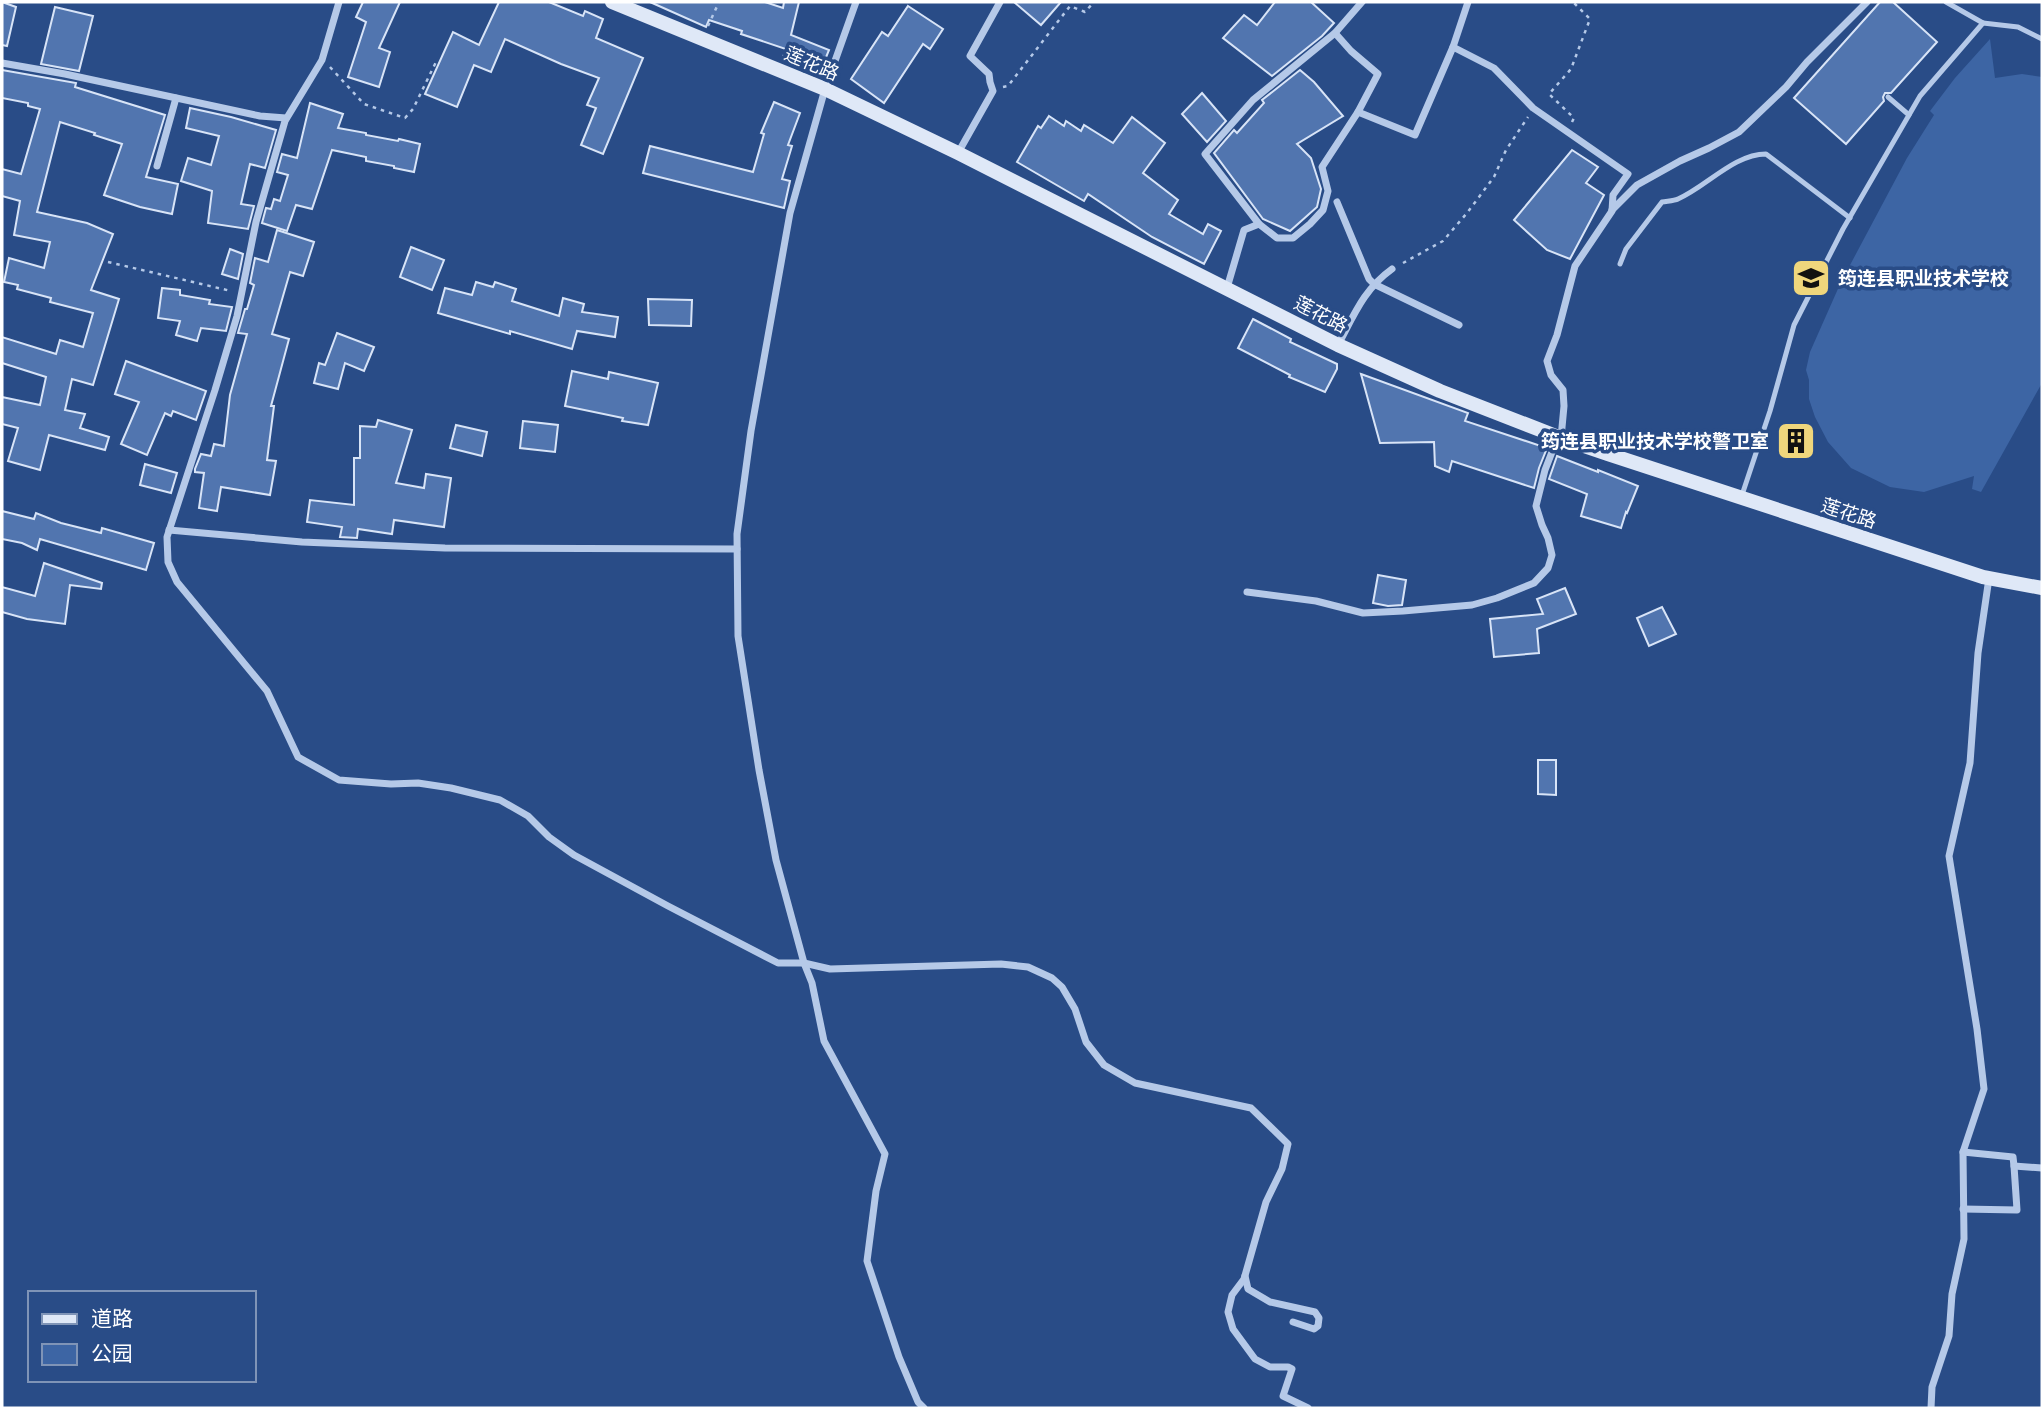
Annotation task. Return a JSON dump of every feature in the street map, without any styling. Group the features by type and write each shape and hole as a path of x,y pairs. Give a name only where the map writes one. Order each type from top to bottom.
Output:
{"main road":[{"name":"莲花路","path":"612,2 825,89 958,153 1338,345 1440,391 1561,438 1741,498 1989,578 2042,588"}],"street":[{"path":"339,2 322,60 286,118 256,222 237,316 167,537 168,562 177,582 267,691 298,757 339,780 418,783 500,800 527,816 549,837 574,855 778,963 804,963 830,970 1001,964 1028,967 1052,978 1062,987 1075,1009 1086,1042 1104,1065 1135,1083 1251,1108 1288,1144 1282,1169 1265,1202 1245,1275 1232,1295 1228,1312 1233,1329 1255,1359 1270,1367 1292,1369 1283,1396 1308,1408"},
{"path":"856,2 825,89 790,213 751,432 737,534 738,636 776,860 812,983 824,1041 885,1154 876,1191 867,1261 899,1357 918,1402 924,1408"},
{"path":"958,153 993,91 989,74 970,56 1000,2"},
{"path":"1335,33 1378,74 1322,167 1328,191 1323,210 1293,238 1277,238 1259,224 1205,154 1253,100 1335,33 1362,2"},
{"path":"1357,112 1415,135 1453,47 1468,2"},
{"path":"1247,592 1316,601 1363,612 1377,612 1472,606 1534,583 1548,568 1552,555 1536,506 1545,470 1561,438 1564,406 1563,390 1551,375 1547,361 1575,266 1612,211 1637,185 1739,132 1867,2"},
{"path":"1453,47 1494,68 1533,108 1628,174 1612,195 1612,211"},
{"path":"2,63 260,116 286,118"},
{"path":"156,166 176,98"},
{"path":"1337,202 1369,279 1374,284 1459,325"},
{"path":"1227,288 1244,230 1259,224"},
{"path":"1338,345 1359,304 1374,284 1392,269"},
{"path":"169,530 302,542 445,548 737,550"},
{"path":"1931,1408 1932,1387 1949,1336 1952,1294 1964,1239 1963,1152 1984,1089 1949,856 1970,763 1978,653 1989,578"},
{"path":"1963,1152 2013,1157 2017,1210 1963,1209"},
{"path":"2014,1166 2042,1168"},
{"path":"1245,1275 1248,1289 1270,1302 1315,1312 1320,1318 1314,1329 1293,1322"}],"lane":[{"path":"1946,2 1983,23 2018,27 2042,39"},
{"path":"1741,498 1770,411 1794,325 1850,218 1920,96 1983,23"},
{"path":"1888,97 1909,116"},
{"path":"1620,264 1626,249 1662,202 1678,199 1755,154 1766,154 1850,218"}],"path":[{"path":"703,39 719,2"},
{"path":"993,91 1008,86 1070,6 1085,12 1094,2"},
{"path":"1567,132 1574,118 1549,94 1571,69 1590,19 1573,2"},
{"path":"322,60 365,104 405,118 413,109 436,62"},
{"path":"1392,269 1443,241 1467,214 1494,177 1506,150 1533,108"},
{"path":"108,262 241,293"}],"green space":[{"path":"1990,39 1995,78 2022,74 2042,77 2042,383 1981,492 1972,489 1974,476 1924,492 1890,487 1851,468 1828,442 1809,399 1806,370 1810,352 1841,282 1907,158 1934,115 1930,111"}],"building":[{"path":"2,2 16,7 7,46 2,45"},
{"path":"363,2 400,2 379,48 390,52 379,87 348,77 366,22 356,17"},
{"path":"499,2 549,2 583,16 585,11 603,19 596,38 643,58 603,154 581,145 596,108 587,105 599,78 505,39 491,72 474,65 457,107 425,94 453,32 479,45"},
{"path":"650,2 765,2 783,8 784,2 799,2 791,35 829,50 820,72 783,57 786,49 709,20 706,27"},
{"path":"1014,2 1061,2 1041,25"},
{"path":"1275,2 1311,2 1334,23 1272,76 1223,38 1244,15 1257,25"},
{"path":"1880,2 1893,2 1937,42 1891,93 1885,93 1884,101 1846,144 1794,98"},
{"path":"908,6 943,29 930,49 923,44 884,103 851,79 882,32 888,36"},
{"path":"55,7 93,16 79,71 41,64"},
{"path":"2,70 76,83 75,87 165,115 146,177 178,184 172,214 104,195 122,144 60,122 37,212 87,223 113,234 91,290 119,299 93,385 72,379 65,410 85,414 80,428 109,437 105,450 49,435 40,470 8,461 18,428 2,424 2,397 40,405 46,377 2,363 2,337 56,354 60,340 83,347 93,313 50,302 51,298 17,289 18,285 4,282 9,258 44,268 50,242 14,235 20,201 2,196 2,169 21,174 40,109 28,106 28,103 2,98"},
{"path":"1300,70 1343,116 1297,144 1311,158 1321,189 1317,207 1290,231 1263,219 1214,153 1234,130 1237,133 1264,103 1262,100"},
{"path":"1202,93 1226,121 1207,142 1182,114"},
{"path":"774,102 800,113 788,145 792,146 782,179 790,181 784,208 643,173 650,146 753,172 764,134 761,133"},
{"path":"310,103 343,114 338,128 420,144 414,172 332,150 312,209 296,205 287,231 262,223 266,208 271,209 274,199 280,201 288,175 277,172 282,154 297,158"},
{"path":"190,108 276,130 265,168 250,164 241,204 254,206 248,229 208,223 212,191 181,181 188,158 211,165 219,136 186,128"},
{"path":"1049,116 1064,126 1066,121 1081,131 1084,125 1113,143 1132,117 1165,143 1143,173 1178,200 1169,214 1203,234 1208,224 1221,231 1204,264 1152,237 1088,194 1084,201 1017,162 1038,126 1041,128"},
{"path":"1572,150 1598,167 1586,183 1604,195 1570,259 1547,250 1514,220"},
{"path":"277,230 314,242 303,276 290,272 272,334 289,339 271,406 274,406 267,460 276,461 270,495 221,487 217,511 199,508 204,473 195,472 195,469 201,454 211,456 214,444 224,446 230,395 247,334 238,333 254,285 250,283 255,258 268,262"},
{"path":"411,247 444,260 432,290 400,277"},
{"path":"230,249 243,254 238,279 222,274"},
{"path":"476,282 493,287 495,282 516,289 512,301 559,316 563,298 584,304 582,312 618,317 615,337 577,331 572,349 438,313 445,288 472,295"},
{"path":"162,288 180,290 180,295 210,300 209,304 232,307 226,331 201,328 197,341 176,335 180,321 158,318"},
{"path":"648,299 692,300 691,326 649,325"},
{"path":"1253,319 1291,339 1290,342 1337,364 1325,392 1289,377 1290,375 1238,348"},
{"path":"337,333 374,347 364,371 345,363 338,389 314,383 319,363 325,365"},
{"path":"126,361 206,391 196,420 173,411 171,416 165,413 147,455 121,444 139,402 115,394"},
{"path":"572,371 608,379 609,372 658,383 648,425 565,406"},
{"path":"1361,374 1468,413 1465,421 1547,448 1534,488 1452,461 1449,472 1435,466 1434,442 1380,443"},
{"path":"378,420 412,430 396,483 424,488 426,474 451,478 444,527 394,520 392,534 358,529 357,538 340,537 342,527 307,522 310,500 354,505 354,458 360,458 360,426 376,427"},
{"path":"523,421 558,425 555,452 520,448"},
{"path":"456,425 487,432 482,456 450,448"},
{"path":"1557,456 1638,486 1621,528 1581,516 1587,494 1549,479"},
{"path":"145,464 177,473 171,493 140,485"},
{"path":"2,511 34,519 36,513 61,523 101,533 102,528 154,543 146,570 40,539 37,550 22,543 2,539"},
{"path":"44,563 102,583 101,589 70,585 65,624 27,619 2,612 2,587 35,596"},
{"path":"1378,575 1406,580 1402,605 1373,603"},
{"path":"1565,588 1576,614 1537,629 1539,653 1494,657 1490,619 1543,614 1537,599"},
{"path":"1662,607 1676,634 1649,646 1637,618"},
{"path":"1538,760 1556,760 1556,795 1538,794"}],"place":[{"name":"筠连县职业技术学校","path":"1811,278"},
{"name":"筠连县职业技术学校警卫室","path":"1796,441"}]}
